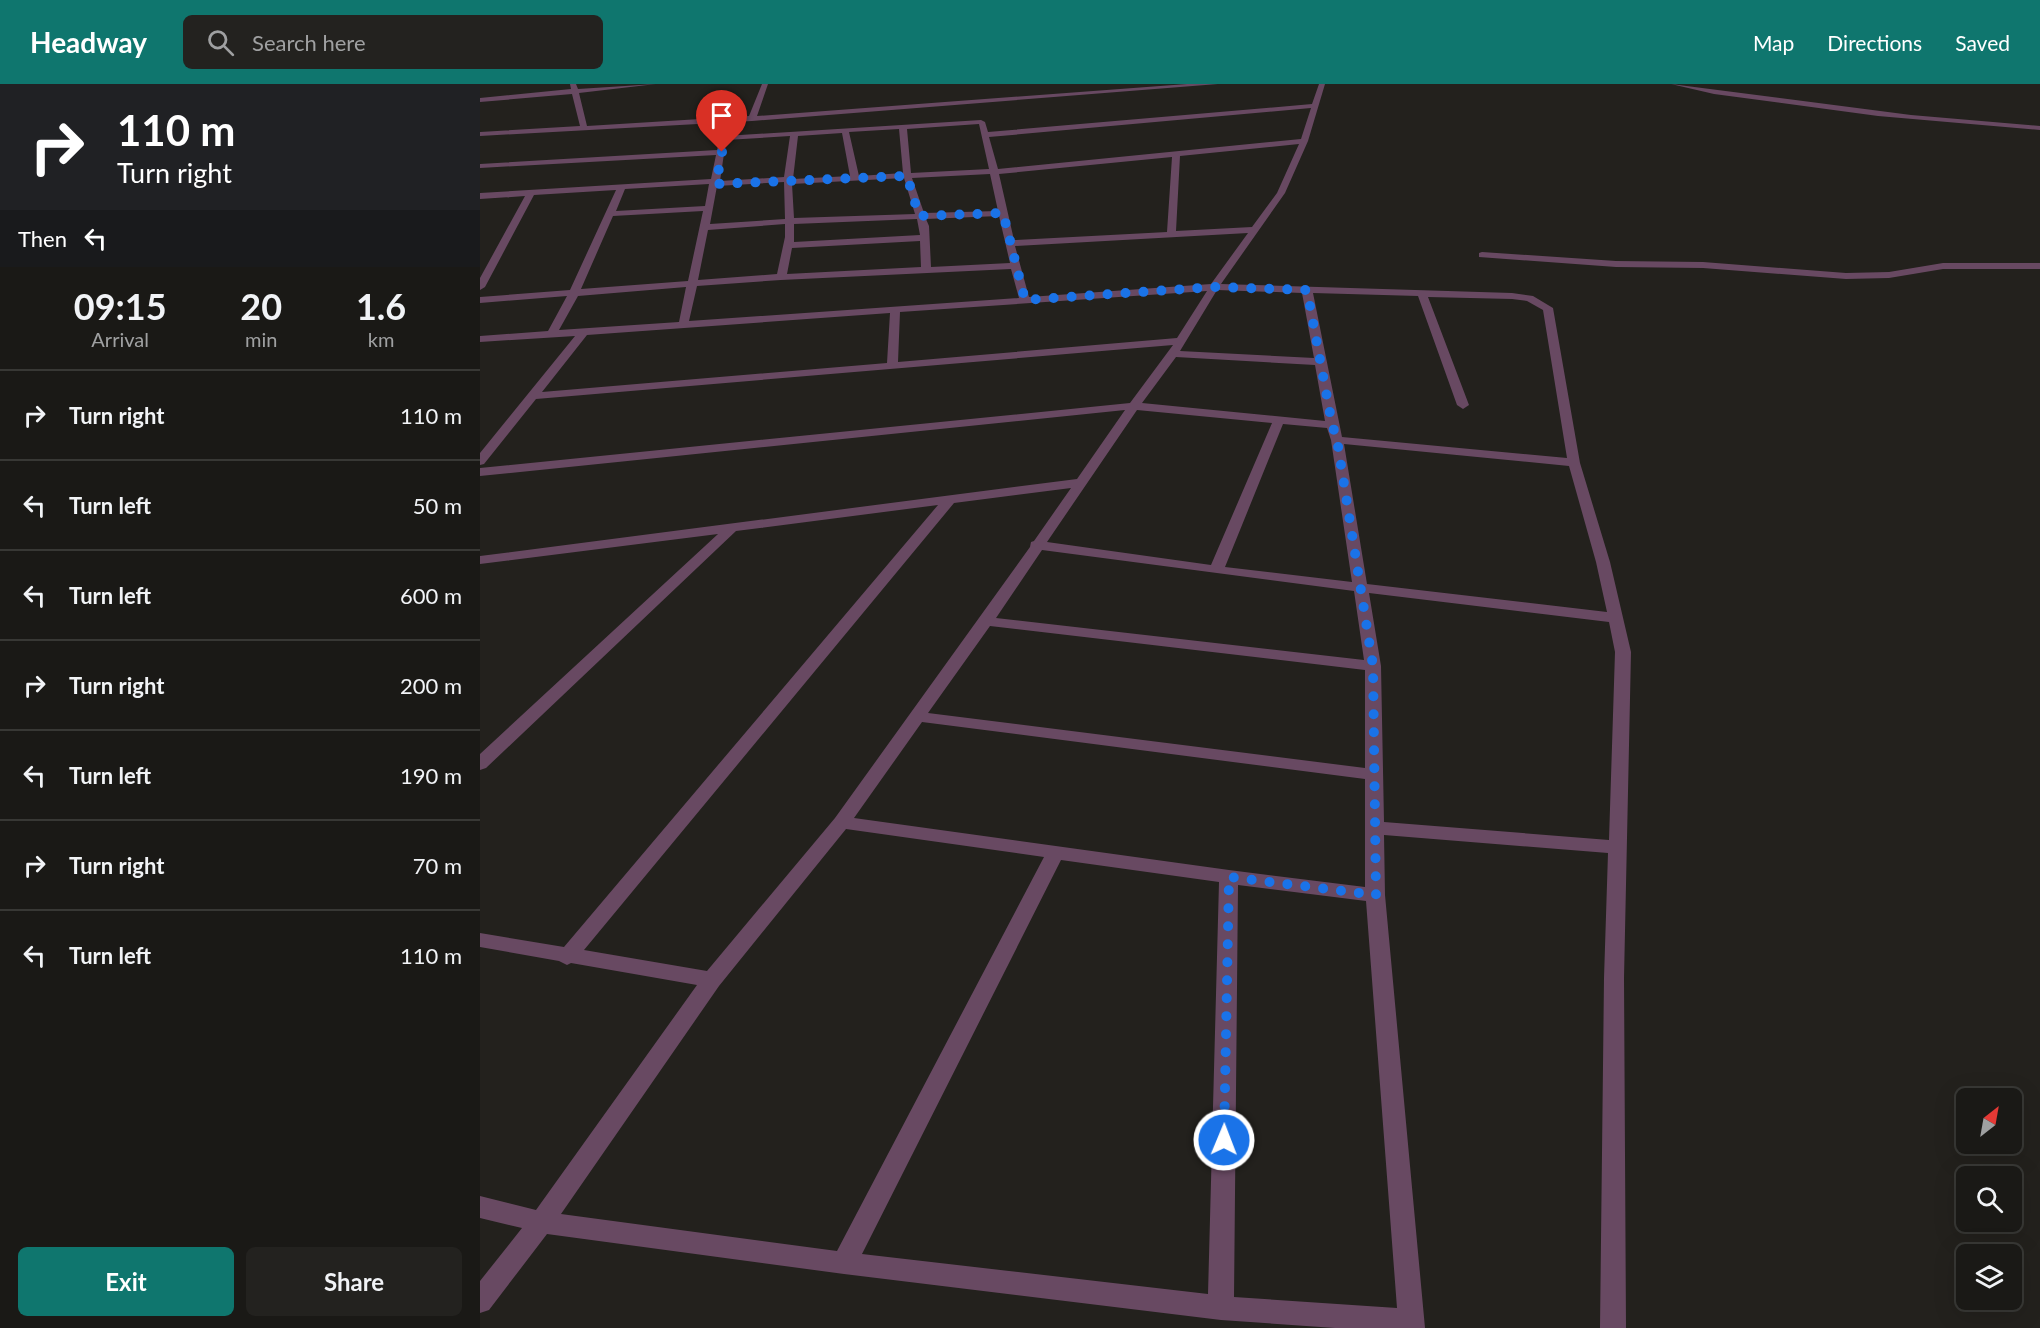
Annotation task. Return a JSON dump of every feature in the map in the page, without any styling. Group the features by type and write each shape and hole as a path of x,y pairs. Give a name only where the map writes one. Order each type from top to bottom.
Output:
{"street":[{"path":"480,100 575,88 653,84"},
{"path":"752,119 765,84"},
{"path":"480,135 752,119 1133,87 1215,84"},
{"path":"480,1301 541,1222 712,980 840,822 986,621 1079,483 1173,354 1214,287 1281,193 1304,141 1322,84"},
{"path":"1674,84 1712,93 1781,100 1845,111 2040,128"},
{"path":"575,88 584,128"},
{"path":"974,102 985,135 1011,243 1014,266 1025,300"},
{"path":"985,135 1314,106"},
{"path":"683,326 724,138 730,120"},
{"path":"724,138 981,122"},
{"path":"903,126 907,176 924,226 926,271"},
{"path":"845,130 855,178"},
{"path":"781,277 789,245 788,180 794,133"},
{"path":"480,196 622,187 993,171 1304,141"},
{"path":"480,166 722,152"},
{"path":"1171,234 1176,155"},
{"path":"552,333 574,293 622,187"},
{"path":"480,287 531,193"},
{"path":"610,214 710,208"},
{"path":"706,227 789,221 1003,213"},
{"path":"1011,243 1255,230"},
{"path":"789,245 924,238"},
{"path":"1482,255 1616,264 1703,265 1838,276 1889,275 1943,267 2040,266"},
{"path":"480,300 781,277 1014,266"},
{"path":"480,339 1214,287 1512,296 1528,298 1548,308 1574,463 1617,618 1623,652 1614,978 1614,1328"},
{"path":"480,1207 541,1222 844,1263 1221,1308 1412,1325 1376,895 1373,666 1334,432 1307,290"},
{"path":"1422,294 1463,405"},
{"path":"892,365 894,310"},
{"path":"480,461 584,331"},
{"path":"532,396 1181,341"},
{"path":"1173,354 1321,362"},
{"path":"480,472 1134,406 1279,420 1334,432 1574,463"},
{"path":"1216,570 1279,420"},
{"path":"480,560 1079,483"},
{"path":"567,957 949,501"},
{"path":"480,764 732,529"},
{"path":"1036,545 1216,570 1617,618"},
{"path":"986,621 1373,666"},
{"path":"916,716 1374,776"},
{"path":"840,822 1229,877 1376,895"},
{"path":"1375,828 1617,847"},
{"path":"844,1263 1056,852"},
{"path":"1221,1308 1229,877"},
{"path":"480,940 567,957 712,980"}],"route":[{"path":"722,152 716,184 788,179 788,182 907,176 919,216 1003,213 1014,266 1025,300 1214,287 1307,290 1337,440 1373,666 1376,895 1229,877 1224,1140"}]}
